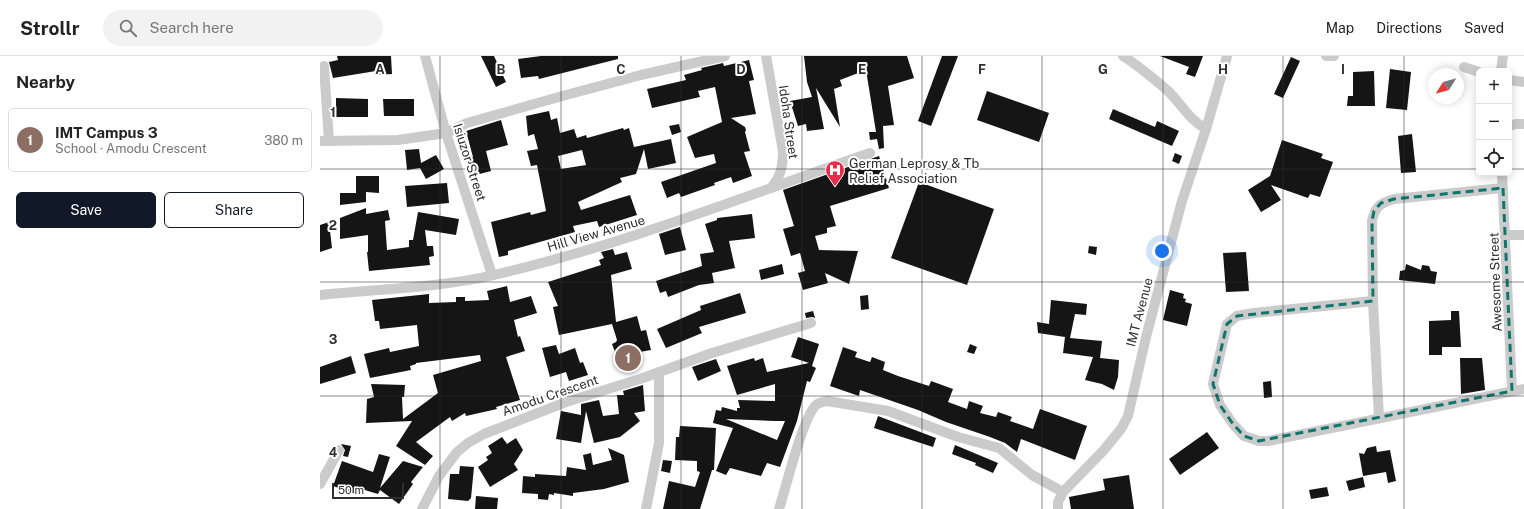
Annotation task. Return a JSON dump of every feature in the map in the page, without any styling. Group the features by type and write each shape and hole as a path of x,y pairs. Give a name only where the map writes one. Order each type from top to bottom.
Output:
{"street":[{"name":"Isiuzor Street","path":"425,56 446,133 492,275"},
{"path":"324,66 324,141 398,140 446,133 467,123 566,95 641,75 725,56"},
{"name":"Idoha Street","path":"766,56 783,151 783,165 781,173 771,188"},
{"path":"1123,56 1137,65 1167,91 1193,121 1206,129"},
{"name":"IMT Avenue","path":"1058,509 1058,502 1063,492 1100,455 1121,429 1128,416 1144,344 1180,208 1206,129 1227,56"},
{"path":"1326,56 1334,56"},
{"path":"1501,68 1503,56"},
{"path":"1464,67 1476,71"},
{"path":"1512,80 1524,82"},
{"path":"1512,125 1524,124"},
{"name":"Hill View Avenue","path":"320,295 436,284 492,275 623,240 870,153"},
{"name":"Awesome Street","path":"1502,176 1512,391"},
{"path":"1379,418 1373,301 1372,221 1374,211 1381,203 1394,199 1503,188"},
{"path":"1506,235 1524,235"},
{"path":"1373,301 1237,316 1227,324 1223,333 1213,384 1220,405 1233,424 1244,436 1259,441 1268,441 1524,389"},
{"name":"Amodu Crescent","path":"422,509 439,476 457,452 468,443 508,424 566,402 712,353 811,323"},
{"path":"646,509 659,443 659,372"},
{"path":"779,509 807,423 815,406 820,402 827,401 888,411 958,437 999,448 1032,474 1063,492"},
{"path":"320,484 339,450"}],"highlighted area":[{"path":"1503,188 1512,391 1259,441 1244,436 1233,424 1220,405 1213,384 1227,324 1237,316 1373,301 1372,221 1374,211 1381,203 1394,199"}],"building":[{"path":"337,56 391,56 392,74 376,75 376,71 333,78 329,62 338,60"},
{"path":"481,56 494,56 506,82 496,87"},
{"path":"541,56 618,56 618,59 539,79 538,76 521,78 518,59"},
{"path":"804,56 907,56 914,78 888,86 894,125 883,126 884,148 879,149 877,139 870,140 869,132 876,132 866,70 840,80 842,86 834,89 840,127 816,88 824,129 807,131 806,124 798,126 790,101 812,97 807,82"},
{"path":"942,56 958,56 931,126 918,121"},
{"path":"1160,56 1203,56 1195,77 1186,74 1189,67"},
{"path":"1291,57 1300,61 1283,98 1274,94"},
{"path":"749,60 754,80 749,81 756,114 731,118 745,127 750,151 744,152 752,176 733,183 731,177 714,183 715,185 681,197 679,193 667,198 661,182 716,163 714,154 695,158 687,137 722,122 715,87 698,91 700,97 652,108 647,89 686,80 684,75 702,70 701,68 723,63 724,66"},
{"path":"1390,69 1411,72 1407,110 1386,108"},
{"path":"1374,71 1375,106 1347,106 1348,96 1353,96 1353,72"},
{"path":"987,91 1049,113 1039,142 977,120"},
{"path":"336,98 368,99 368,117 336,117"},
{"path":"383,99 414,99 414,116 384,116"},
{"path":"1113,109 1155,127 1157,121 1179,131 1172,146 1109,119"},
{"path":"549,111 551,120 557,118 560,133 574,129 577,138 586,135 587,138 623,128 624,130 629,128 634,147 671,139 676,163 648,169 644,149 636,174 620,178 622,182 578,202 581,210 630,195 637,215 599,227 597,221 573,226 575,232 508,251 508,255 499,257 491,222 530,212 531,215 546,211 537,165 531,166 527,151 538,149 534,134 528,136 526,116","holes":["582,150 586,165 561,169 558,156"]},
{"path":"501,120 508,145 486,151 491,171 472,176 467,158 473,157 466,131"},
{"path":"679,124 681,132 672,135 669,126"},
{"path":"1412,134 1416,172 1401,173 1398,136"},
{"path":"1282,140 1323,154 1321,158 1333,162 1320,197 1310,194 1308,198 1271,185 1281,200 1261,212 1248,190 1270,176"},
{"path":"419,149 421,163 436,155 444,169 426,179 420,168 407,170 405,150"},
{"path":"1175,153 1182,156 1179,164 1172,161"},
{"path":"879,156 889,188 830,206 836,226 827,228 827,233 815,236 819,250 858,251 849,284 825,273 828,283 803,290 798,273 805,271 800,253 791,256 783,229 794,226 783,190"},
{"path":"356,176 379,176 379,193 366,192 366,202 340,205 340,193 356,193"},
{"path":"919,182 994,209 967,285 891,258"},
{"path":"447,183 449,203 407,207 405,186"},
{"path":"366,208 366,214 388,210 390,220 385,221 387,250 409,247 409,240 413,240 418,212 459,219 456,235 425,230 427,246 433,246 434,256 429,257 430,265 369,271 367,252 368,235 340,239 340,218"},
{"path":"752,214 755,238 729,241 735,268 712,273 714,283 699,285 668,297 666,291 660,293 656,281 702,266 700,254 714,252 705,224 717,220 717,218"},
{"path":"329,222 332,248 320,252 320,225"},
{"path":"680,227 686,250 665,255 659,234"},
{"path":"1089,246 1097,247 1096,255 1088,253"},
{"path":"613,249 615,255 627,252 632,269 611,275 616,322 637,316 641,331 646,330 651,350 634,353 634,356 625,357 623,355 617,357 612,344 617,340 612,324 559,335 553,307 558,306 548,282 601,265 599,260 604,258 601,252"},
{"path":"1246,252 1249,291 1226,292 1223,253"},
{"path":"782,264 784,274 761,280 759,270"},
{"path":"1406,264 1421,270 1422,265 1429,266 1431,271 1437,272 1435,284 1399,280 1400,271 1405,270"},
{"path":"507,286 510,302 531,296 537,313 514,320 518,337 520,336 525,351 506,357 520,400 496,407 497,409 466,416 465,413 452,421 450,417 416,442 433,456 425,465 396,446 412,421 366,423 367,399 374,397 371,384 405,385 404,397 402,397 403,419 438,393 433,375 481,361 480,355 416,363 410,366 411,370 370,378 364,354 389,348 390,352 419,346 417,325 380,329 379,321 375,321 372,300 429,294 429,303 456,302 456,297 465,297 465,301 489,300 487,291"},
{"path":"1170,290 1184,294 1183,298 1186,299 1185,302 1192,304 1187,326 1163,320"},
{"path":"740,293 746,313 699,327 702,333 666,348 657,329 701,310 700,306"},
{"path":"868,295 869,309 861,310 860,296"},
{"path":"1051,300 1087,304 1086,315 1075,314 1070,338 1102,341 1100,358 1119,360 1118,377 1114,390 1102,384 1085,380 1093,357 1063,353 1065,337 1038,333 1037,322 1049,324"},
{"path":"813,311 815,318 806,318 805,313"},
{"path":"1451,311 1459,311 1461,347 1442,347 1442,355 1429,355 1429,321 1451,320"},
{"path":"798,337 819,344 812,366 816,368 810,382 807,381 797,421 780,467 767,463 761,476 730,468 726,475 716,471 733,428 713,423 716,410 721,411 722,407 737,411 737,408 740,408 738,400 775,401 775,384 737,395 727,366 754,358 755,361 763,358 767,372 809,363 791,357","holes":["726,419 785,421 777,440"]},
{"path":"970,344 977,347 974,354 967,352"},
{"path":"556,345 559,354 575,348 580,363 583,362 588,375 569,381 566,372 550,377 542,348"},
{"path":"843,347 857,352 855,357 870,362 872,357 885,362 883,370 898,376 929,386 931,381 953,389 948,402 967,409 969,401 983,406 980,413 996,417 998,412 1012,417 1010,421 1033,429 1040,409 1087,426 1075,460 1021,439 1017,452 1005,443 946,422 918,410 860,390 859,396 830,386"},
{"path":"351,356 356,373 320,384 320,367"},
{"path":"1460,358 1482,358 1485,390 1461,394"},
{"path":"716,359 721,371 698,381 692,367"},
{"path":"1271,381 1272,397 1264,398 1263,382"},
{"path":"643,385 645,411 634,413 640,421 620,437 594,443 586,411 581,443 556,439 561,411 581,415 581,404 599,400 603,416 619,414 617,395 624,395 623,391"},
{"path":"878,416 936,438 933,447 874,428"},
{"path":"680,426 716,428 714,470 712,470 700,509 663,509 669,481 695,487 700,472 697,471 697,461 675,460 676,437 679,437"},
{"path":"1207,432 1219,448 1180,475 1169,459"},
{"path":"502,437 507,444 516,438 523,450 514,464 518,470 490,487 478,467 488,460 486,457 492,453 488,446"},
{"path":"341,444 351,446 348,457 343,456 345,450"},
{"path":"955,445 998,463 993,473 975,465 976,463 952,454"},
{"path":"1376,446 1377,452 1390,450 1396,481 1388,483 1386,472 1363,476 1359,453 1364,454 1367,448"},
{"path":"608,448 624,455 629,482 604,489 573,493 573,496 554,493 554,495 549,494 548,500 538,499 538,494 522,493 523,476 535,477 535,474 566,476 567,467 586,470 583,455 591,453 593,465 612,460"},
{"path":"379,454 390,457 380,488 403,461 423,467 411,482 413,484 399,504 380,490 378,494 358,488 356,494 333,486 342,461 373,472"},
{"path":"663,460 672,461 670,473 661,471"},
{"path":"460,466 474,467 471,498 468,501 448,499 450,474 459,474"},
{"path":"1129,475 1134,509 1071,509 1069,497 1105,490 1103,479"},
{"path":"1363,477 1365,487 1349,491 1346,481"},
{"path":"1327,487 1329,496 1311,499 1309,490"},
{"path":"476,496 498,498 497,509 475,509"}],"place":[{"name":"German Leprosy & Tb Relief Association","path":"835,187"},
{"name":"IMT Campus 3","path":"628,358"}]}
